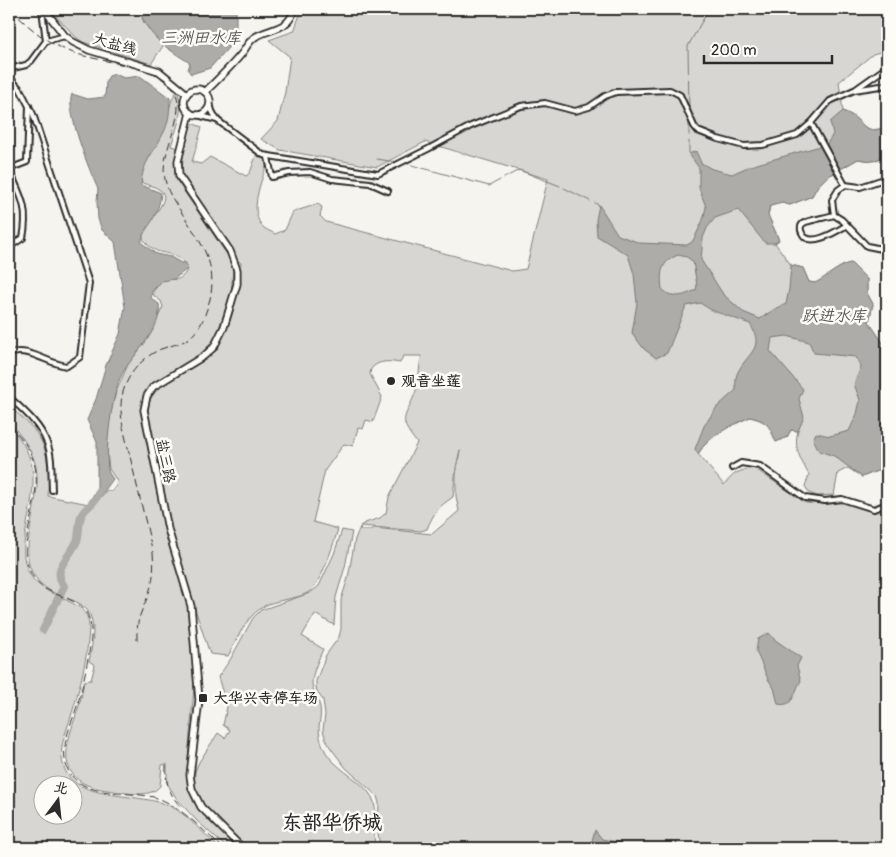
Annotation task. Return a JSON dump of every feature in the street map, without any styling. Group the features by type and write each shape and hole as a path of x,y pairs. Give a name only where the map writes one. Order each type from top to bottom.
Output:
{"main road":[{"name":"大盐线","path":"43,9 65,36 84,48 159,71 187,94"},
{"path":"205,92 232,64 249,41 285,25 290,20 294,9"},
{"path":"196,89 205,92 209,97 210,103 206,111 194,114 185,105 187,94 196,89"},
{"name":"盐三路","path":"194,114 178,161 179,176 230,251 237,270 237,284 224,328 214,347 204,356 153,387 147,396 144,410 168,529 191,606 199,700 190,784 195,798 201,807 242,848"}],"street":[{"path":"43,9 46,41"},
{"path":"9,69 26,65 46,41 65,36"},
{"path":"210,103 217,120 258,152 268,156 302,160 378,174 428,150 471,126 521,106 545,103 567,110 583,110 605,96 616,92 674,91 680,95 698,131 744,146 763,145 797,135 811,123 830,101 854,90 887,67"},
{"path":"9,77 20,88 29,106 89,283 80,357 67,366 58,365 34,355 14,352 9,354"},
{"path":"854,90 887,85"},
{"path":"9,247 23,238 26,222 25,208 9,169 27,162 29,106"},
{"path":"194,114 217,120"},
{"path":"811,123 845,185"},
{"path":"268,156 272,177 289,173 310,172 332,179 370,183 388,191"},
{"path":"887,178 860,187 845,185 838,190 832,200 834,215 868,246 887,250"},
{"path":"834,215 823,219 806,221 800,229 802,235 811,239 824,237 847,225"},
{"path":"9,397 33,420 47,442 51,459 52,490"},
{"path":"732,468 741,463 760,466 805,498 826,501 842,499 874,509 887,504"}],"shaded area":[{"path":"49,9 139,9 144,23 163,46 151,64 83,42"},
{"path":"302,9 431,9 425,15 433,9 887,9 887,50 873,54 839,82 843,111 872,130 887,128 887,156 873,161 858,159 827,177 817,187 812,196 790,205 782,203 770,206 768,215 779,240 775,243 791,265 803,268 809,282 816,283 839,268 851,263 867,279 867,293 873,304 869,322 887,349 887,467 862,477 848,468 838,473 834,495 817,496 809,493 805,486 809,475 797,448 798,431 791,430 787,437 776,442 768,425 750,417 714,436 698,454 724,485 737,473 754,468 806,503 828,504 846,501 866,510 887,509 887,848 380,848 378,833 379,803 377,796 346,768 330,747 323,730 325,715 323,700 317,692 316,681 326,655 339,637 341,629 341,600 348,578 355,539 360,527 361,530 374,528 432,534 459,511 456,496 456,475 460,450 456,467 453,497 437,510 427,529 421,531 360,526 380,518 386,513 389,497 417,443 407,429 405,420 417,387 421,356 403,356 400,363 380,363 371,369 370,374 382,397 373,422 366,420 363,429 358,428 353,446 344,444 325,470 313,522 338,529 326,563 314,588 304,595 272,603 261,608 250,618 228,656 210,654 171,533 148,424 150,402 158,389 195,366 217,346 230,321 237,293 241,263 237,260 182,176 183,157 191,123 202,127 192,162 201,164 210,157 246,176 250,173 257,153 267,163 257,196 257,214 264,228 275,234 285,230 293,212 318,204 322,207 320,216 326,222 512,271 526,269 548,179 425,142 377,167 280,150 261,139 278,121 285,92 290,57 269,40 294,31"},
{"path":"177,91 180,112 171,146 178,148 175,164 177,181 230,259 233,270 231,293 217,334 211,343 200,355 155,383 142,409 142,418 164,526 189,610 194,687 187,770 190,792 194,803 236,848 227,848 196,820 177,799 167,783 167,764 162,765 160,786 152,792 142,794 92,787 82,782 82,774 74,774 70,769 67,761 67,752 70,733 80,703 84,681 91,680 95,665 89,661 93,635 91,618 85,608 52,592 41,584 31,570 28,562 28,549 37,476 35,463 30,451 22,437 9,422 9,406 29,424 43,444 47,459 48,496 94,505 107,490 111,492 116,486 117,481 109,469 107,452 108,424 116,392 129,362 145,343 163,307 161,301 154,296 153,292 162,280 182,277 187,270 180,259 155,250 147,244 143,237 147,226 161,206 163,194 160,190 142,183 142,170 148,155 164,128"},
{"path":"9,426 26,449 33,472 32,496 24,548 25,562 30,575 39,585 81,609 87,617 89,628 78,693 62,746 62,761 67,774 32,774 32,824 82,824 82,786 100,792 145,799 170,806 189,819 219,848 9,848"},
{"path":"342,530 352,532 345,567 336,597 334,625 315,614 302,636 323,649 312,682 320,707 319,732 321,742 332,760 363,786 371,796 375,808 374,837 376,848 243,848 236,836 204,805 194,788 195,771 199,762 218,733 225,738 230,730 223,725 227,707 218,677 230,660 253,618 261,610 310,593 319,586 334,554"}],"water":[{"name":"三洲田水库","path":"139,9 236,9 236,28 228,48 210,68 191,74 188,70 190,63 166,47 153,35"},
{"path":"115,74 124,78 140,76 170,98 167,125 146,164 142,177 141,185 161,193 157,211 144,234 142,243 156,254 186,263 187,269 174,279 162,281 152,291 151,298 159,304 156,323 146,341 122,374 118,382 112,407 107,460 108,472 113,479 100,497 89,502 97,489 97,442 87,420 96,399 106,365 120,334 125,307 115,242 102,230 98,219 98,189 79,141 71,102 72,94 88,99 105,97 106,81 109,76"},
{"name":"跃进水库","path":"843,111 872,130 887,128 887,156 873,161 858,159 827,177 817,187 812,196 790,205 782,203 770,206 768,215 779,240 775,243 765,243 738,210 715,218 707,228 703,238 701,260 723,294 743,312 760,319 786,304 791,265 803,268 809,282 815,283 851,263 867,279 867,293 873,304 869,322 887,349 887,467 862,477 834,456 819,451 813,439 816,433 830,436 849,431 857,414 860,400 854,384 861,367 856,357 814,353 809,342 787,336 772,338 770,351 803,389 799,399 804,417 798,431 791,430 787,437 776,442 772,432 764,422 750,417 714,436 698,454 695,449 704,426 717,407 736,390 737,374 755,346 754,333 750,324 711,310 700,303 686,306 667,353 656,358 644,349 632,333 637,303 634,274 628,255 597,236 596,220 599,205 618,235 640,243 687,245 695,237 703,220 706,207 699,188 699,168 689,154 696,151 701,163 712,169 732,174 750,166 827,144 833,134 830,122","holes":["678,255 687,257 693,262 697,285 696,290 678,296 670,295 662,289 661,277 663,268 668,261"]},
{"path":"769,633 774,639 801,658 797,666 801,681 791,701 784,705 778,704 774,688 756,651 758,639"},
{"path":"595,830 602,839 621,843 620,848 590,848"}],"waterway":[{"path":"689,110 688,46 709,9"},
{"path":"689,118 689,135"},
{"path":"689,141 689,154"},
{"path":"377,159 395,162"},
{"path":"404,163 489,186 500,180"},
{"path":"504,178 519,170 560,186"},
{"path":"564,188 590,201"},
{"path":"595,203 599,205"},
{"path":"43,630 64,586 61,580 61,568 77,541 81,517 84,511 96,499 99,492"}],"railway":[{"path":"10,9 38,34 62,48 81,55 136,68 160,76 168,82 175,92 178,104 174,129 166,154 165,179 167,188 205,252 209,262 212,286 205,314 195,333 186,340 161,349 145,359 127,381 121,399 123,427 153,553 154,570 152,582 139,617 137,640"},
{"path":"9,424 29,451 36,475 36,487 26,545 28,566 35,580 45,589 79,604 87,613 91,626 90,647 85,675 65,746 64,755 69,772 76,781 97,790 146,796 166,802 192,820 223,848"},
{"path":"166,765 166,777 169,788 181,807"}],"place":[{"name":"观音坐莲","path":"391,381"},
{"name":"大华兴寺停车场","path":"203,698"}],"district":[{"name":"东部华侨城","path":"332,822"}]}
